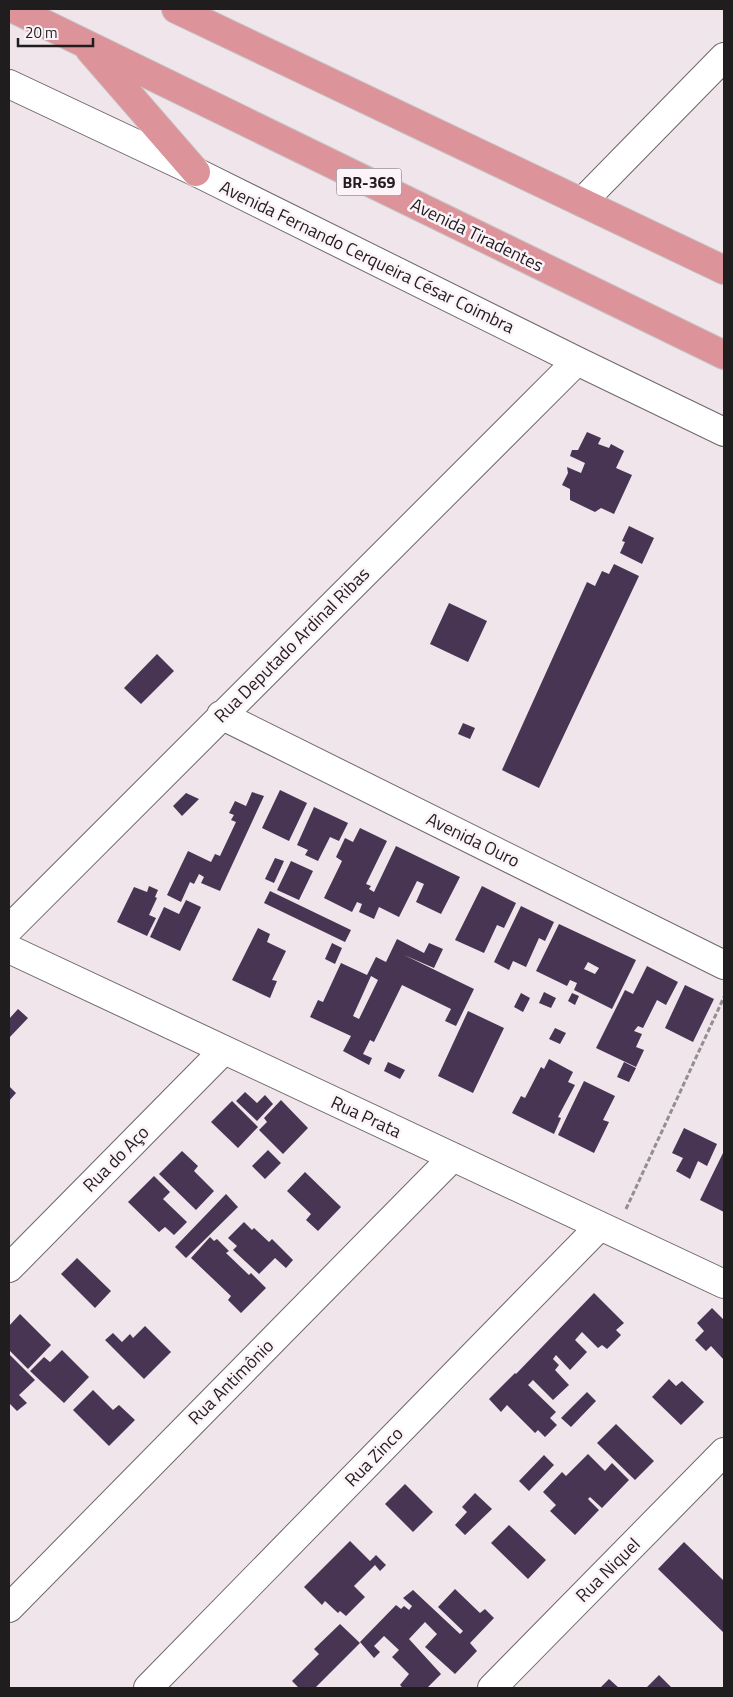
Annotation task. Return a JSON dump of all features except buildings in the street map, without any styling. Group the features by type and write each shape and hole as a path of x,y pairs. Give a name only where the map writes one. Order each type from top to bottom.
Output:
{"highway":[{"name":"Avenida Tiradentes","path":"14,9 724,355"},
{"path":"176,9 724,270"},
{"path":"83,42 196,172"}],"street":[{"path":"582,202 724,57"},
{"name":"Avenida Fernando Cerqueira César Coimbra","path":"9,84 196,172 724,432"},
{"name":"Rua Deputado Ardinal Ribas","path":"9,929 577,361"},
{"name":"Avenida Ouro","path":"222,715 724,964"},
{"name":"Rua Prata","path":"9,949 724,1284"},
{"name":"Rua do Aço","path":"9,1268 224,1050"},
{"name":"Rua Antimônio","path":"9,1608 453,1157"},
{"name":"Rua Zinco","path":"148,1688 607,1229"},
{"name":"Rua Niquel","path":"492,1688 724,1452"}],"path":[{"path":"607,1229 724,996"}]}
